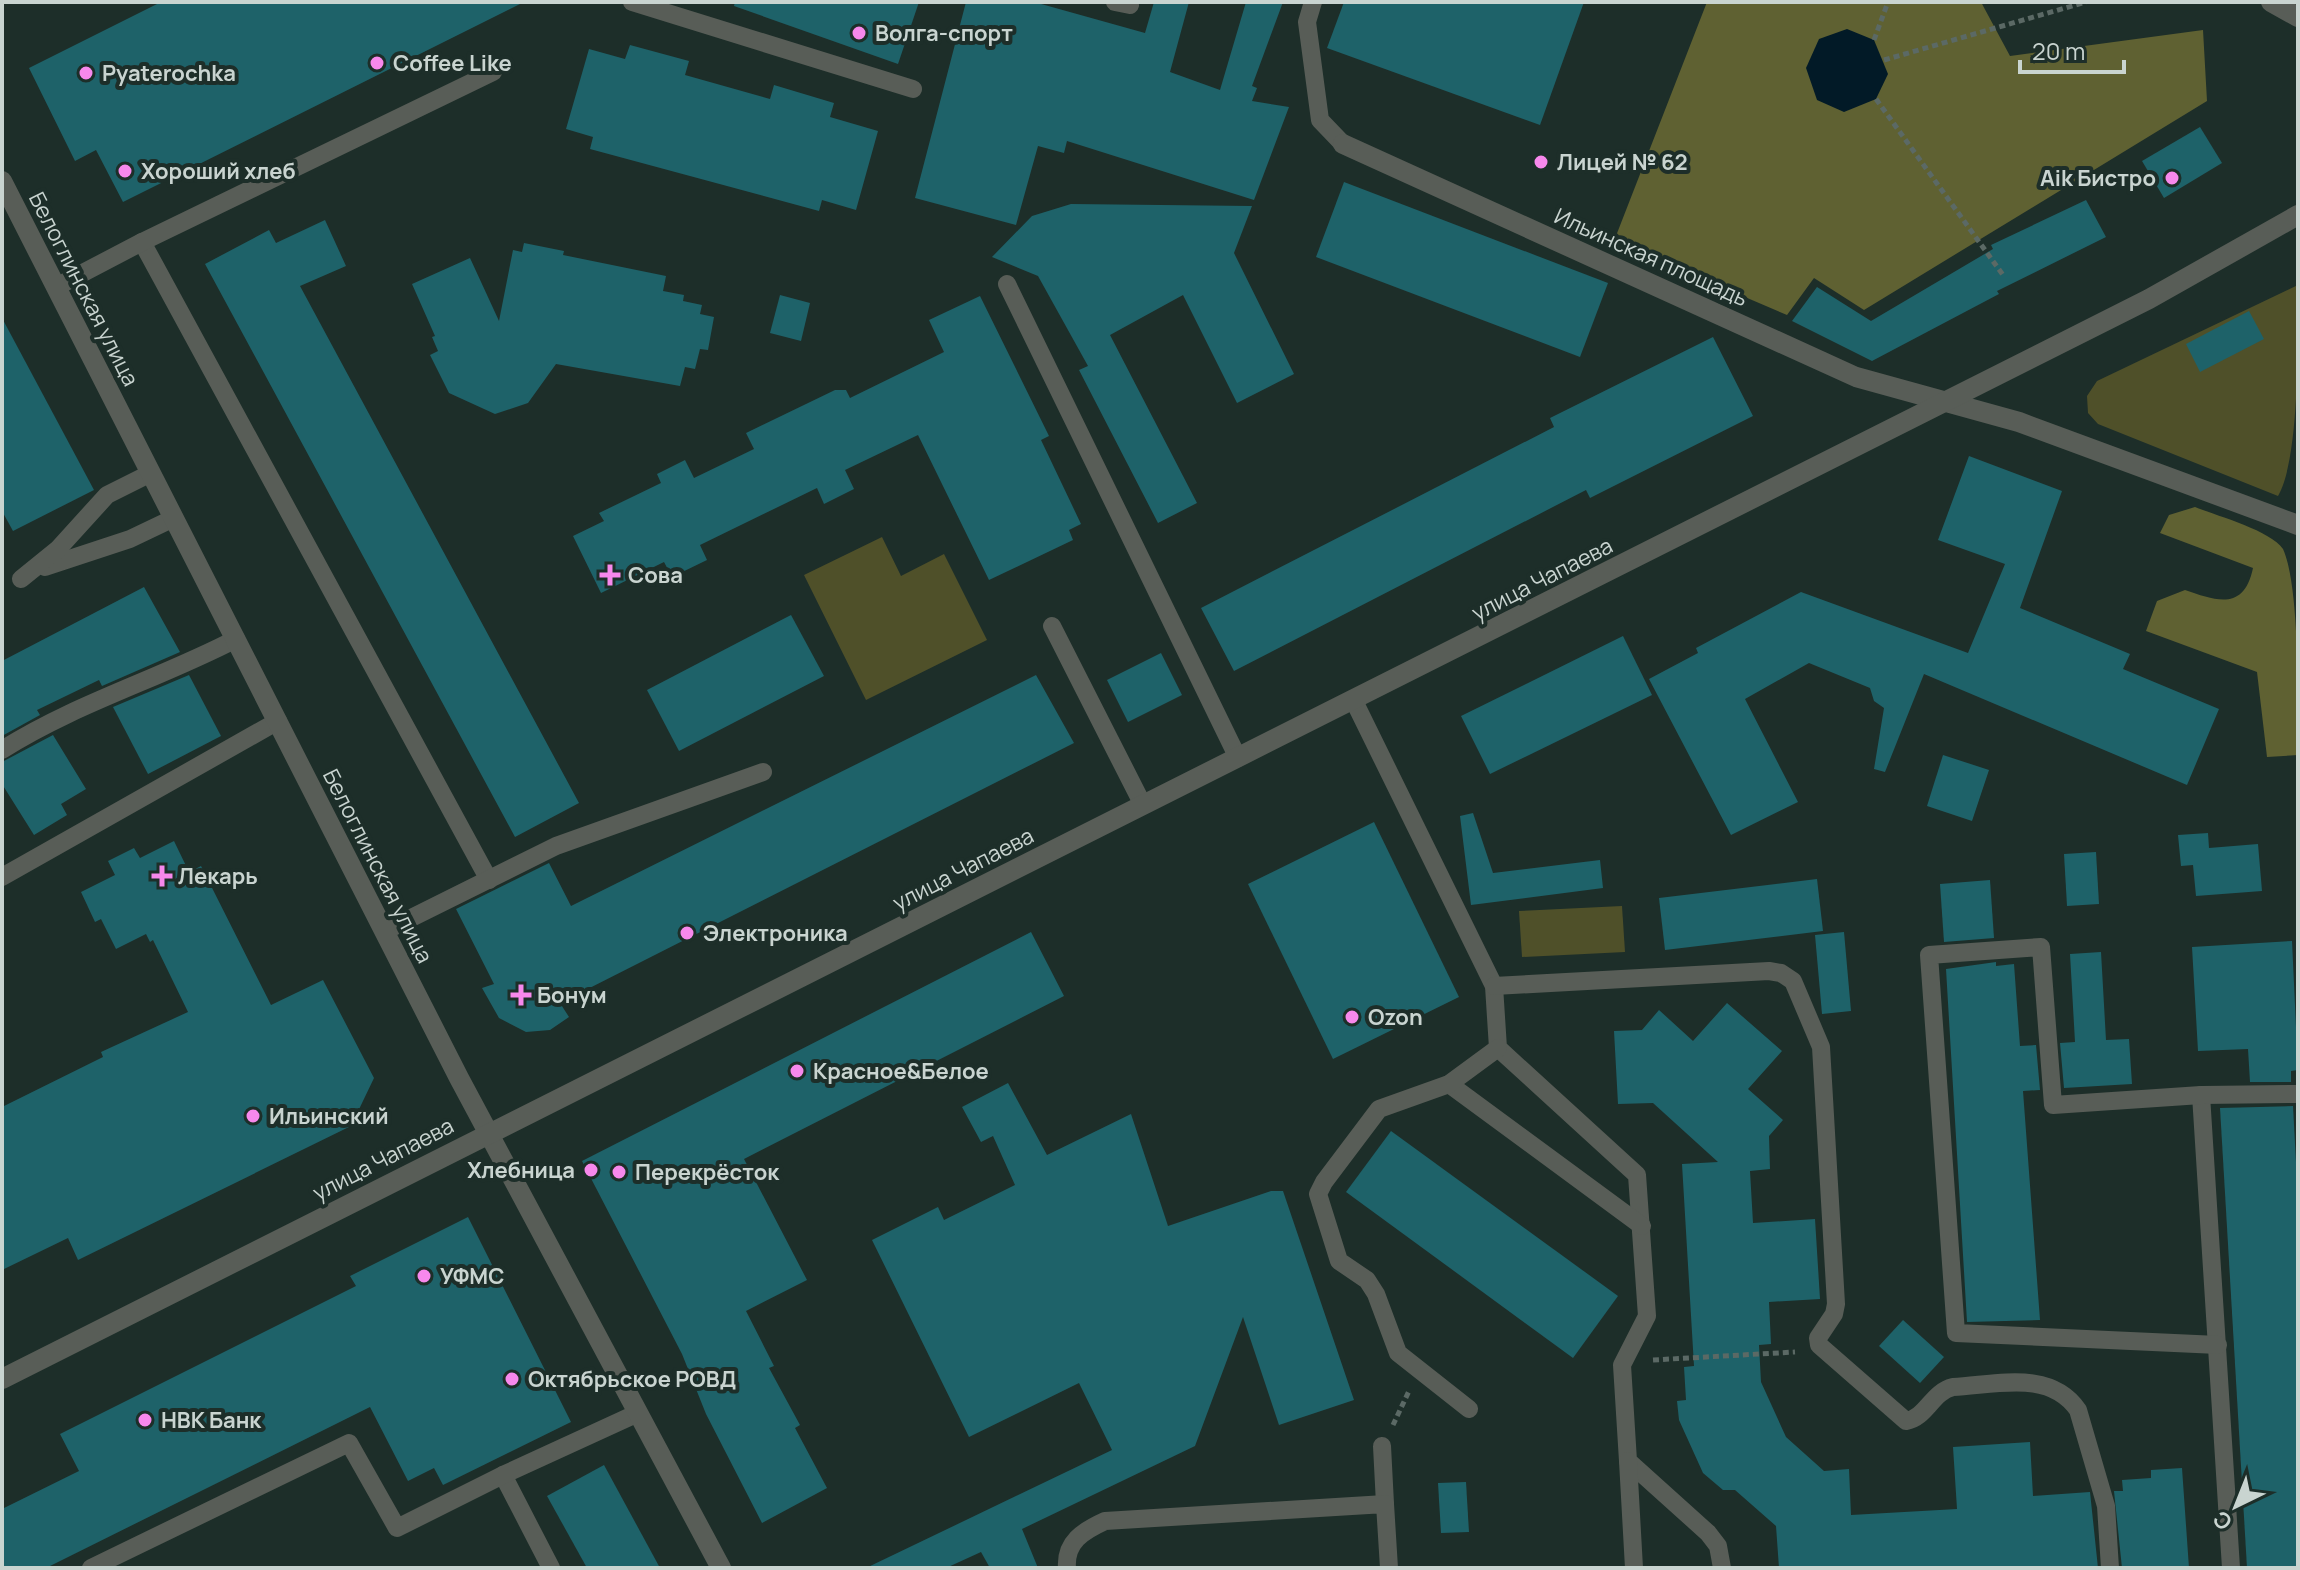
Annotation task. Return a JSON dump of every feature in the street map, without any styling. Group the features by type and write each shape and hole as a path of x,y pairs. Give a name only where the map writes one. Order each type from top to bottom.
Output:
{"street":[{"path":"2271,2 2298,17"},
{"name":"Ильинская площадь","path":"1343,144 1856,377 2019,422 2298,525"},
{"name":"Белоглинская улица","path":"2,181 488,1133 721,1568"},
{"path":"1944,401 2149,299 2298,215"},
{"name":"улица Чапаева","path":"2,1379 1354,701 1944,401"}],"lane":[{"path":"632,2 913,89"},
{"path":"1313,2 1307,22 1320,120 1343,144"},
{"path":"56,287 142,242 493,72"},
{"path":"142,242 489,880"},
{"path":"1007,284 1238,758"},
{"path":"151,473 107,495 58,549 21,579 63,559 130,539 174,518"},
{"path":"1052,626 1143,805"},
{"path":"2,750 39,727 176,670 236,639"},
{"path":"1354,701 1494,986 1498,1048 1637,1175 1647,1316 1624,1362 1634,1568"},
{"path":"2,877 278,721"},
{"path":"385,931 556,846 763,772"},
{"path":"2218,1345 1956,1333 1929,955 2041,947 2053,1105 2201,1095 2298,1094"},
{"path":"1494,986 1769,971 1781,973 1793,981 1821,1047 1836,1304 1834,1314 1818,1338 1824,1351 1906,1421 1913,1420 1936,1396 1953,1387 2035,1383 2050,1385 2070,1397 2078,1410 2106,1506 2110,1568"},
{"path":"1469,1409 1398,1353 1376,1294 1367,1280 1339,1261 1318,1194 1379,1109 1449,1084 1498,1048"},
{"path":"1449,1084 1642,1226"},
{"path":"2201,1095 2231,1568"},
{"path":"91,1568 349,1443 397,1528 638,1413"},
{"path":"1382,1446 1389,1568"},
{"path":"1628,1461 1708,1533 1718,1546 1722,1568"},
{"path":"503,1475 551,1568"},
{"path":"1067,1568 1069,1546 1079,1536 1105,1521 1385,1504"}],"path":[{"path":"1874,40 1888,2"},
{"path":"1884,60 2086,2"},
{"path":"1876,99 2003,275"},
{"path":"1624,1362 1824,1351"},
{"path":"1393,1425 1419,1372"}],"green space":[{"path":"1707,2 1981,2 2010,56 2203,30 2207,101 1864,310 1814,278 1787,315 1614,241"},
{"path":"2298,285 2294,426 2285,478 2278,496 2098,424 2088,413 2087,396 2097,381"},
{"path":"2195,507 2255,530 2283,549 2293,590 2298,755 2267,757 2257,672 2146,631 2157,601 2185,590 2228,599 2236,597 2249,582 2253,568 2160,533 2169,515"},
{"path":"882,537 901,576 944,554 987,640 866,700 804,575"},
{"path":"1622,906 1625,952 1522,957 1519,911"}],"water":[{"path":"1847,29 1874,40 1888,74 1876,99 1844,112 1817,100 1806,68 1819,39"}],"building":[{"path":"161,2 524,2 123,202 96,150 75,161 29,68"},
{"name":"Волга-спорт","path":"735,2 919,2 898,64 734,6"},
{"path":"966,2 1034,2 1145,33 1154,2 1189,2 1170,72 1220,90 1246,2 1283,2 1252,86 1257,88 1252,101 1289,107 1254,200 1067,141 1064,153 1038,146 1016,225 915,198"},
{"path":"1344,2 1584,2 1540,125 1327,48"},
{"path":"630,45 689,61 685,75 770,99 774,85 834,103 830,117 878,131 856,210 822,200 819,211 590,149 593,137 566,129 589,49 625,59"},
{"path":"2200,127 2222,163 2164,198 2142,161"},
{"path":"1344,182 1608,283 1580,357 1316,257"},
{"path":"2086,200 2106,237 1997,291 1999,294 1872,361 1792,321 1817,287 1871,321 1993,249 1991,245"},
{"path":"1071,204 1252,206 1234,253 1294,374 1237,403 1183,295 1110,335 1197,503 1158,523 1079,370 1088,366 1038,276 992,257 1032,216"},
{"path":"325,220 346,266 300,286 579,803 515,837 205,264 269,230 276,243"},
{"path":"524,243 564,251 563,255 666,276 663,291 684,295 683,301 702,305 700,314 714,317 708,350 700,349 695,369 685,367 680,386 556,364 528,403 495,414 449,393 430,355 438,351 432,337 435,336 412,284 470,258 499,321 513,250 522,252"},
{"path":"780,295 810,303 801,341 770,333"},
{"path":"980,296 1049,436 1041,440 1081,524 1069,530 1073,540 989,580 918,435 845,470 854,489 824,504 817,488 700,545 707,560 672,577 664,562 601,593 573,536 604,521 599,513 661,483 657,474 685,460 694,478 754,449 746,433 835,390 846,390 850,398 944,352 929,320"},
{"path":"2249,311 2264,339 2200,372 2186,344"},
{"path":"2,318 94,490 13,531 2,511"},
{"path":"1713,337 1753,416 1590,498 1586,490 1234,671 1201,608 1554,427 1550,418"},
{"path":"1969,456 2062,491 2020,608 2130,654 2123,669 2219,709 2187,785 1924,674 1885,772 1874,769 1884,708 1874,701 1870,688 1809,663 1745,699 1798,802 1731,835 1649,679 1698,653 1696,648 1801,592 1968,653 2005,564 1938,540"},
{"path":"144,587 180,652 102,686 99,680 37,710 40,715 2,736 2,661"},
{"path":"791,615 824,676 679,751 647,690"},
{"path":"1623,636 1652,695 1490,774 1461,716"},
{"path":"1161,653 1182,695 1128,722 1107,680"},
{"path":"189,675 221,736 148,774 113,707"},
{"path":"1036,675 1074,743 560,1003 569,1017 550,1030 526,1032 499,1018 482,988 494,984 456,909 549,863 571,906"},
{"path":"53,735 86,789 61,804 67,815 34,835 2,784 2,762"},
{"path":"1943,755 1989,770 1972,821 1927,806"},
{"path":"1473,813 1493,873 1600,860 1603,888 1471,905 1460,816"},
{"path":"1374,822 1459,997 1333,1059 1248,884"},
{"path":"2208,833 2209,848 2258,844 2262,891 2196,896 2193,865 2181,866 2178,835"},
{"path":"174,841 189,872 201,866 271,1005 323,980 374,1078 351,1126 78,1260 68,1238 2,1270 2,1107 103,1057 101,1052 188,1012 153,940 150,942 146,934 116,949 101,919 95,922 81,892 115,875 108,861 134,848 140,858"},
{"path":"2096,852 2099,904 2067,906 2064,854"},
{"path":"1817,879 1823,931 1665,950 1659,898"},
{"path":"1990,880 1994,938 1944,942 1940,884"},
{"path":"1031,932 1064,996 744,1159 807,1280 746,1311 774,1366 769,1368 800,1425 795,1428 827,1488 762,1523 706,1414 682,1354 582,1161"},
{"path":"1844,932 1851,1011 1822,1014 1815,935"},
{"path":"2292,941 2298,1070 2291,1071 2291,1082 2250,1082 2248,1049 2198,1051 2192,947"},
{"path":"2101,952 2106,1040 2129,1039 2132,1084 2064,1088 2060,1043 2075,1042 2070,954"},
{"path":"1996,962 1996,966 2014,964 2020,1046 2036,1045 2040,1090 2023,1091 2040,1320 1967,1322 1946,969"},
{"path":"1727,1003 1782,1051 1748,1089 1783,1120 1769,1136 1770,1169 1750,1171 1753,1223 1815,1219 1820,1299 1769,1302 1771,1344 1759,1345 1761,1382 1786,1437 1824,1471 1849,1469 1851,1515 1957,1509 1953,1447 2030,1442 2033,1496 2090,1492 2098,1568 1779,1568 1776,1526 1735,1490 1723,1490 1703,1473 1679,1420 1677,1401 1686,1400 1684,1367 1694,1366 1682,1164 1718,1162 1653,1103 1618,1104 1614,1031 1642,1030 1659,1010 1693,1041"},
{"path":"1008,1083 1047,1155 1131,1114 1168,1226 1271,1191 1283,1191 1354,1400 1279,1425 1243,1317 1195,1446 1022,1529 1038,1568 990,1568 981,1552 946,1568 866,1568 1112,1450 1079,1383 969,1437 872,1240 938,1207 944,1220 1015,1185 993,1136 981,1142 962,1107"},
{"path":"2293,1106 2298,1200 2298,1568 2247,1568 2220,1108"},
{"path":"1391,1131 1618,1296 1573,1358 1346,1192"},
{"path":"468,1217 571,1422 443,1485 434,1468 408,1481 370,1407 46,1568 2,1568 2,1509 79,1471 60,1434 356,1286 350,1276"},
{"path":"1903,1320 1944,1357 1920,1383 1879,1346"},
{"path":"604,1465 660,1568 587,1568 547,1496"},
{"path":"2182,1468 2189,1568 2122,1568 2114,1491 2123,1491 2122,1480 2151,1478 2151,1470"},
{"path":"1466,1482 1469,1532 1441,1533 1438,1483"}],"place":[{"name":"Волга-спорт","path":"859,33"},
{"name":"Coffee Like","path":"377,63"},
{"name":"Pyaterochka","path":"86,73"},
{"name":"Лицей № 62","path":"1541,162"},
{"name":"Хороший хлеб","path":"125,171"},
{"name":"Aik Бистро","path":"2172,178"},
{"name":"Сова","path":"610,575"},
{"name":"Лекарь","path":"162,876"},
{"name":"Электроника","path":"687,933"},
{"name":"Бонум","path":"521,995"},
{"name":"Ozon","path":"1352,1017"},
{"name":"Красное&Белое","path":"797,1071"},
{"name":"Ильинский","path":"253,1116"},
{"name":"Хлебница","path":"591,1170"},
{"name":"Перекрёсток","path":"619,1172"},
{"name":"УФМС","path":"424,1276"},
{"name":"Октябрьское РОВД","path":"512,1379"},
{"name":"НВК Банк","path":"145,1420"}]}
